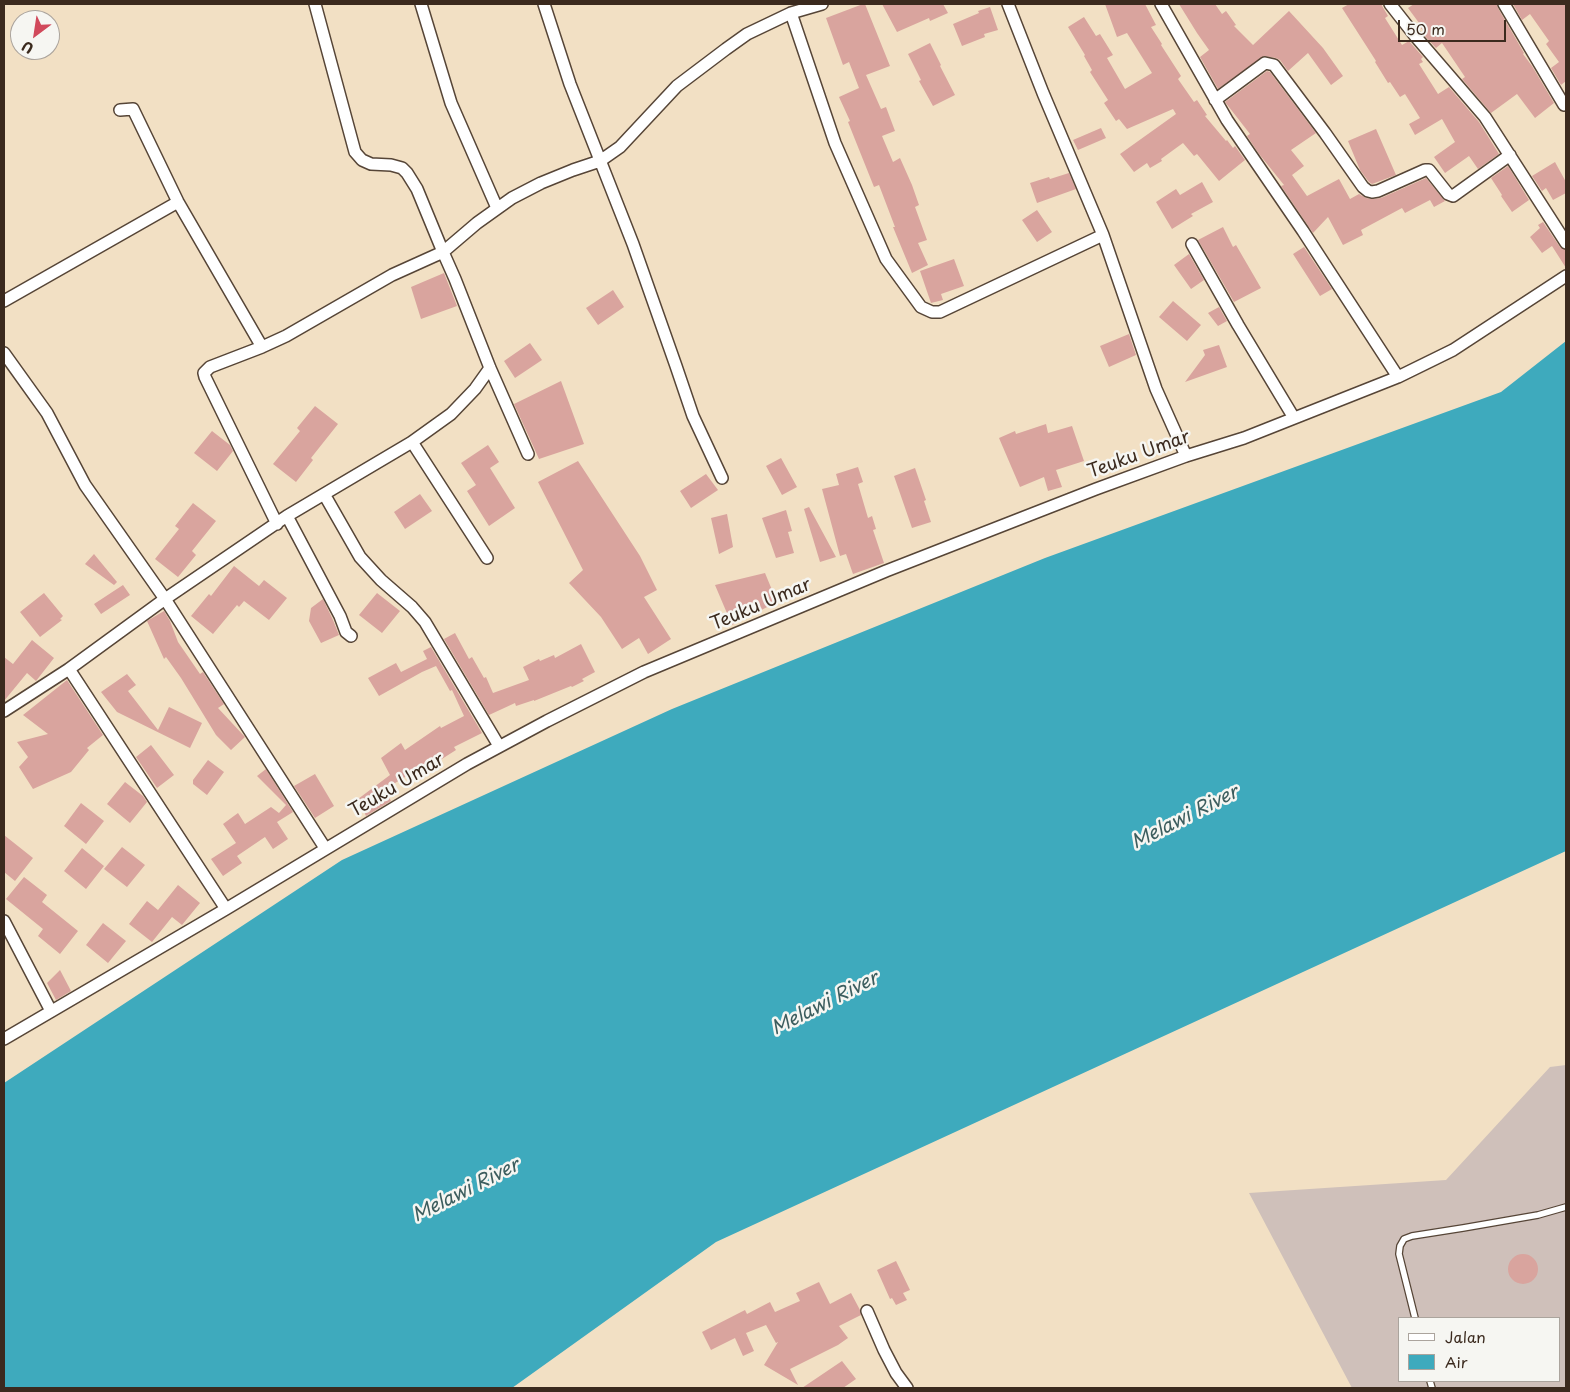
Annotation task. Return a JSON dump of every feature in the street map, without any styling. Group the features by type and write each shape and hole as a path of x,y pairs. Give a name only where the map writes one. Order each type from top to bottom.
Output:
{"street":[{"path":"315,4 355,152 362,160 371,164 391,165 402,168 417,189 490,368 528,454"},
{"path":"421,4 451,102 497,208"},
{"path":"544,4 570,84 633,244 692,416 722,478"},
{"path":"277,524 204,377 204,373 210,367 286,336 392,276 443,252 512,198 541,183 600,161 620,147 677,86 726,49 748,34 791,13 822,4"},
{"path":"1008,4 1103,235 1156,389 1186,456"},
{"path":"1161,4 1214,100 1303,231 1398,378"},
{"path":"1390,4 1485,117 1566,243"},
{"path":"1504,4 1564,105"},
{"path":"791,13 835,143 886,259 922,307 932,312 940,312 1103,235"},
{"path":"1214,100 1265,63 1274,65 1363,187 1372,192 1429,170 1448,194 1453,196 1510,155"},
{"path":"120,110 133,109 178,202 262,347"},
{"path":"4,301 178,202"},
{"path":"1192,244 1294,418"},
{"name":"Teuku Umar","path":"4,1039 226,909 467,764 644,672 886,571 1186,456 1244,438 1398,378 1453,350 1566,276"},
{"path":"4,353 47,413 85,485 164,599 325,848"},
{"path":"4,712 69,670 164,599 287,516 412,442 451,414 475,390 490,368"},
{"path":"412,442 488,558"},
{"path":"324,494 360,557 425,622 499,746"},
{"path":"287,516 340,616 346,632 351,636"},
{"path":"69,670 226,909"},
{"path":"4,921 51,1011"},
{"path":"867,1311 884,1350 896,1373 907,1388"}],"lane":[{"path":"1414,1317 1399,1254 1400,1246 1404,1239 1412,1236 1538,1215 1566,1207"}],"shaded area":[{"path":"1566,1065 1566,1388 1352,1388 1249,1193 1446,1180 1550,1067"}],"water":[{"name":"Melawi River","path":"1566,341 1566,851 716,1242 512,1388 4,1388 4,1083 342,860 672,709 1045,558 1501,392"}],"building":[{"path":"865,4 890,66 866,75 881,109 886,107 895,131 882,136 893,162 900,158 912,185 919,205 915,207 927,240 918,243 928,265 912,273 893,227 895,227 879,185 874,187 848,122 850,121 839,97 859,88 849,62 843,65 826,18"},
{"path":"882,4 943,4 948,13 930,21 929,18 897,32"},
{"path":"1105,4 1145,4 1156,25 1151,27 1181,76 1178,79 1194,102 1197,100 1207,115 1205,116 1233,148 1235,146 1245,160 1219,181 1197,154 1194,156 1183,143 1161,159 1162,161 1150,168 1147,163 1134,172 1120,154 1176,114 1173,109 1127,129 1119,119 1116,121 1104,103 1108,100 1090,72 1092,70 1085,55 1068,27 1084,17 1096,36 1100,34 1113,55 1107,58 1125,89 1152,73 1127,33 1117,37"},
{"path":"1179,4 1215,4 1222,14 1226,11 1236,25 1234,26 1253,45 1289,11 1323,48 1343,76 1331,85 1308,53 1288,71 1280,60 1264,56 1218,89 1200,57 1209,50"},
{"path":"1349,4 1381,4 1388,16 1385,18 1402,45 1409,41 1423,57 1421,59 1423,62 1419,64 1438,94 1449,87 1479,122 1499,154 1478,169 1469,156 1445,173 1434,157 1455,142 1442,119 1415,135 1409,124 1420,118 1405,94 1400,97 1390,82 1388,83 1342,8"},
{"path":"1414,4 1497,4 1523,54 1554,103 1535,118 1517,94 1491,113 1462,79 1465,77 1442,43 1436,48 1422,33 1424,32 1422,27 1408,8"},
{"path":"1513,4 1566,4 1566,81 1561,85 1551,68 1559,62 1546,44 1549,41 1530,14 1522,20"},
{"path":"990,7 998,30 984,34 985,37 962,46 953,24"},
{"path":"930,43 955,95 933,106 919,81 921,80 908,54"},
{"path":"1267,71 1270,72 1316,133 1291,150 1304,166 1292,175 1307,196 1339,179 1350,199 1359,194 1366,198 1381,198 1426,178 1445,201 1434,207 1430,200 1405,213 1402,208 1361,230 1363,235 1343,245 1328,217 1313,233 1281,186 1284,185 1247,136 1250,134 1225,102"},
{"path":"1101,128 1106,138 1078,150 1073,140"},
{"path":"1376,129 1396,175 1372,184 1360,170 1348,141"},
{"path":"1555,162 1566,182 1566,193 1553,200 1546,188 1542,191 1532,176"},
{"path":"1508,166 1529,200 1512,212 1491,178"},
{"path":"1069,173 1076,189 1037,203 1030,183"},
{"path":"1202,182 1213,202 1191,214 1193,216 1172,229 1156,202 1176,189 1180,195"},
{"path":"1037,210 1052,232 1037,242 1022,220"},
{"path":"1543,222 1560,247 1566,250 1566,268 1552,246 1542,253 1530,237 1540,228 1538,225"},
{"path":"1223,227 1233,247 1236,245 1261,288 1234,302 1198,240"},
{"path":"1304,247 1332,289 1320,296 1293,254"},
{"path":"1189,254 1204,280 1191,289 1174,265"},
{"path":"954,259 964,286 941,294 943,300 931,303 920,271"},
{"path":"444,273 457,306 421,319 411,287"},
{"path":"613,290 624,307 598,325 586,308"},
{"path":"1173,301 1201,325 1187,341 1159,317"},
{"path":"1219,307 1227,321 1218,326 1208,313"},
{"path":"1129,334 1136,355 1109,367 1100,346"},
{"path":"530,343 542,360 515,378 504,361"},
{"path":"1219,345 1227,367 1185,382 1205,355 1203,350"},
{"path":"561,381 584,444 539,459 514,404"},
{"path":"315,406 338,424 311,458 313,460 296,482 273,464 300,431 297,428"},
{"path":"1046,424 1048,433 1072,426 1084,461 1056,470 1062,487 1048,491 1044,477 1020,487 999,438 1015,431 1016,434"},
{"path":"212,431 230,445 233,451 217,471 194,453"},
{"path":"488,445 499,462 490,468 515,508 489,526 467,491 476,485 461,463"},
{"path":"781,458 797,487 782,495 766,466"},
{"path":"578,461 640,556 657,590 644,597 671,639 648,654 639,638 622,649 601,617 569,583 583,570 538,482"},
{"path":"858,467 863,482 858,484 868,518 872,516 876,529 873,530 884,563 853,574 846,554 840,556 822,489 839,485 836,474"},
{"path":"915,468 931,522 912,528 894,476"},
{"path":"706,474 718,490 691,508 680,491"},
{"path":"420,494 432,511 405,529 394,512"},
{"path":"193,503 216,521 192,551 196,555 178,577 155,559 179,529 175,526"},
{"path":"809,507 836,557 820,562 804,509"},
{"path":"786,510 792,531 788,532 794,553 776,558 762,518"},
{"path":"727,514 733,547 719,554 711,518"},
{"path":"94,554 117,582 114,585 85,564"},
{"path":"234,566 259,586 264,580 287,598 269,620 244,601 239,607 237,605 213,634 191,616 209,594 211,596"},
{"path":"765,573 777,602 732,625 715,585"},
{"path":"123,585 130,595 101,614 94,604"},
{"path":"44,593 63,616 60,619 62,620 40,637 20,612"},
{"path":"377,593 400,611 382,633 359,615"},
{"path":"323,599 339,635 321,643 309,621 311,608"},
{"path":"164,611 178,642 200,674 203,672 224,704 218,708 245,737 231,750 216,735 181,678 166,657 164,659 147,621"},
{"path":"455,633 469,659 472,657 484,678 486,677 493,693 529,680 523,667 539,659 540,661 554,655 555,658 581,644 595,672 582,679 584,681 572,687 534,701 516,706 515,703 489,715 444,639"},
{"path":"32,640 54,658 36,681 27,673 4,701 4,657 13,664"},
{"path":"431,647 482,733 454,747 456,750 434,764 432,761 385,789 391,801 366,816 358,799 390,775 381,758 401,743 405,750 440,726 441,728 464,716 452,690 450,691 436,666 379,696 368,678 396,663 401,672 427,659 423,651"},
{"path":"127,674 136,685 128,691 158,730 169,707 202,723 190,748 117,712 101,692"},
{"path":"67,680 103,735 87,748 89,750 71,772 33,789 19,767 28,757 17,742 48,734 23,715"},
{"path":"151,745 174,775 157,788 136,757"},
{"path":"208,760 224,772 207,795 193,784 193,780"},
{"path":"266,769 293,812 277,822 288,839 273,849 265,837 237,856 242,863 223,876 211,859 236,843 223,824 238,813 245,824 271,807 279,813 286,805 257,776"},
{"path":"315,774 334,806 315,818 294,786"},
{"path":"125,782 143,796 147,802 130,823 107,804"},
{"path":"81,803 104,821 86,844 64,826"},
{"path":"4,835 33,858 15,881 4,872"},
{"path":"122,847 145,865 127,887 104,869"},
{"path":"82,848 104,866 86,889 64,871"},
{"path":"24,877 47,895 42,902 78,931 60,954 38,936 43,929 6,899"},
{"path":"178,885 200,903 182,925 172,917 152,942 129,924 147,901 158,910"},
{"path":"103,923 126,941 108,963 86,945"},
{"path":"60,970 71,991 56,1000 47,983"},
{"path":"1523,1254 1534,1258 1538,1269 1534,1280 1523,1284 1512,1280 1508,1269 1512,1258"},
{"path":"896,1261 910,1290 903,1293 907,1300 896,1305 892,1298 890,1299 877,1270"},
{"path":"819,1282 830,1304 851,1293 861,1315 839,1326 848,1338 790,1369 798,1385 764,1365 778,1342 776,1343 766,1325 746,1333 754,1351 743,1356 735,1338 711,1350 702,1332 745,1310 747,1314 770,1302 775,1312 800,1301 796,1293"},
{"path":"842,1361 856,1379 843,1388 802,1388"}]}
